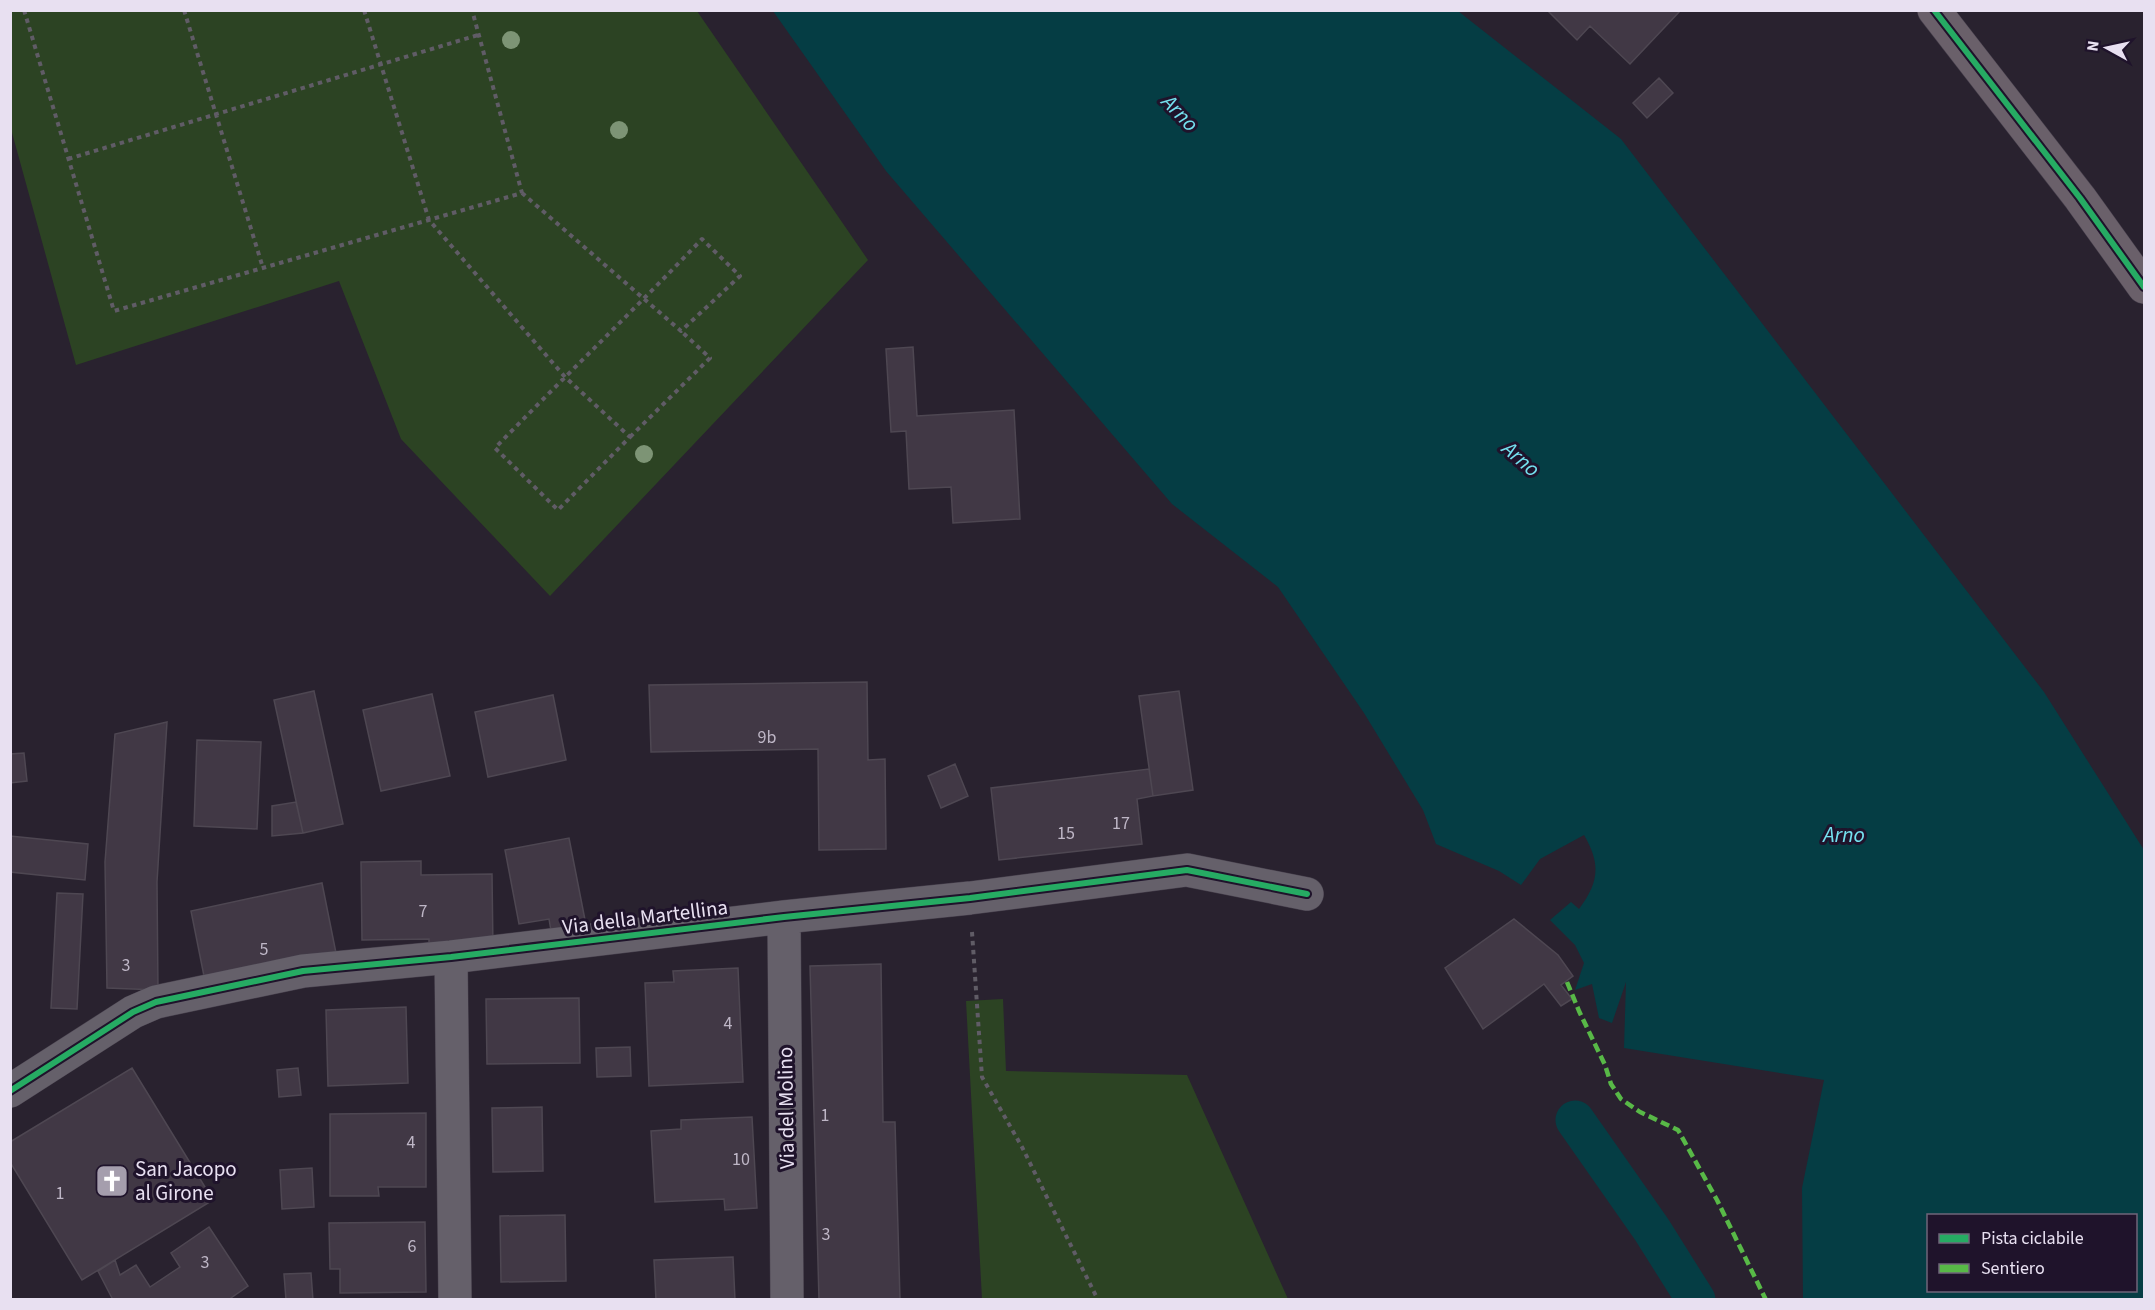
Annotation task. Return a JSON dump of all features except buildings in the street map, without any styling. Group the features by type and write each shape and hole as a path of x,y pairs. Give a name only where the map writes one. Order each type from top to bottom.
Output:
{"main road":[{"path":"1934,10 2080,198 2145,287"}],"street":[{"name":"Via della Martellina","path":"10,1091 133,1012 156,1002 303,971 451,957 784,917 970,898 1187,870 1307,894"},
{"name":"Via del Molino","path":"784,917 788,1299"},
{"path":"451,957 455,1299"}],"path":[{"path":"24,10 114,311 522,193"},
{"path":"184,10 263,268"},
{"path":"364,10 429,220 565,377 630,436"},
{"path":"471,10 522,193 645,299 681,332 710,358 558,510 495,448 645,299 702,239 740,276 681,332"},
{"path":"68,159 478,35"},
{"path":"970,898 982,1077 1022,1147 1098,1299"}],"green space":[{"path":"10,11 697,11 868,260 550,596 401,439 339,281 76,365 11,129"},
{"path":"1003,999 1006,1071 1187,1075 1288,1299 982,1299 966,1001"}],"water":[{"name":"Arno","path":"773,11 1458,11 1621,139 2044,692 2144,850 2144,1299 1803,1299 1802,1188 1824,1080 1624,1048 1626,982 1612,1023 1599,1018 1592,984 1575,990 1584,963 1575,945 1550,920 1571,902 1579,909 1591,890 1595,864 1584,835 1540,859 1521,885 1499,871 1436,844 1423,810 1364,713 1278,587 1172,504 886,171"}],"waterway":[{"path":"1575,1120 1652,1230 1696,1300"}],"marked path":[{"path":"1567,982 1605,1065 1611,1084 1621,1099 1640,1112 1678,1130 1717,1200 1766,1300"}],"cycle path":[{"path":"1934,10 2080,198 2144,287"},
{"path":"10,1091 133,1012 156,1002 303,971 451,957 784,917 970,898 1187,870 1307,894"}],"place":[{"name":"San Jacopo al Girone","path":"112,1181"}]}
